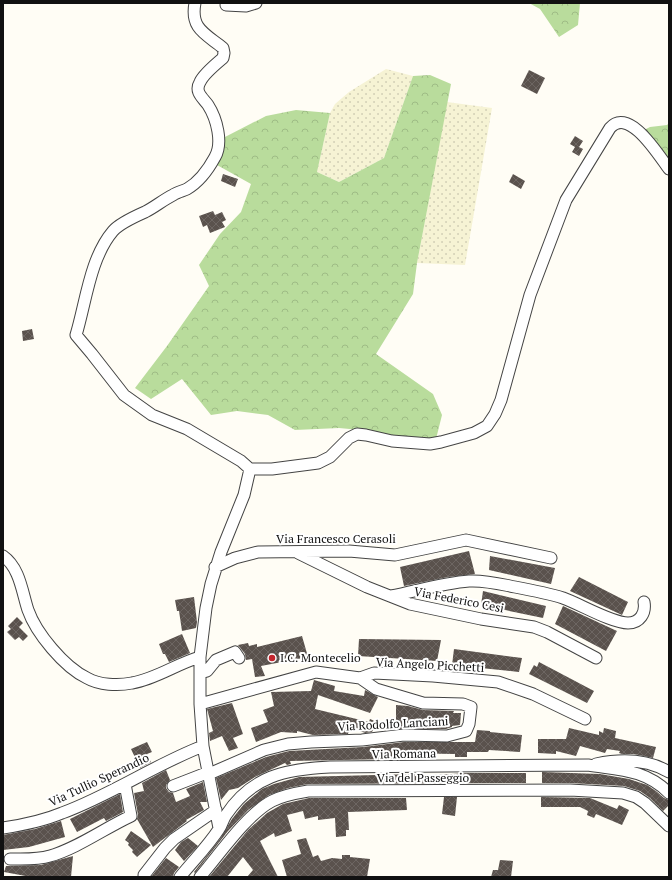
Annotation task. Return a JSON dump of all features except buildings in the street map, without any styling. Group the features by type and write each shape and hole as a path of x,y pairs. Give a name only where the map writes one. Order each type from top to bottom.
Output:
{"street":[{"path":"195,3 193,11 196,24 199,29 223,48 224,53 223,58 200,82 198,87 200,97 208,106 217,130 219,143 216,156 199,180 188,188 174,194 153,208 114,230 103,248 92,273 76,336 124,395 152,415 187,429 241,461 250,469 272,469 318,463 328,458 349,438 357,434 392,441 430,444 477,432 485,428 492,420 501,400 530,295 566,200 610,128 615,123 621,122 631,125 644,136 669,169"},
{"path":"226,5 246,6 256,3"},
{"path":"220,828 203,746 200,704 200,657 206,608 215,567 242,503 247,487 250,469"},
{"name":"Via Francesco Cerasoli","path":"215,567 235,558 252,553 349,551 394,555 466,540 551,558"},
{"name":"Via Federico Cesi","path":"297,552 363,585 420,607 481,619 534,627 553,635 596,658"},
{"path":"3,556 7,558 17,573 28,611 40,633 61,658 86,678 101,683 131,684 200,657"},
{"path":"391,596 463,582 481,581 556,596 579,604 616,621 627,623 634,622 640,618 644,611 644,602"},
{"path":"200,673 207,670 216,660 235,652 239,658"},
{"name":"Via Angelo Picchetti","path":"200,704 316,672 360,678 374,673 433,676 498,682 533,694 585,719"},
{"name":"Via Rodolfo Lanciani","path":"173,786 264,750 288,744 362,740 404,735 447,736 466,731 470,724 471,707 463,704 423,703 376,689 360,678"},
{"name":"Via Tullio Sperandio","path":"3,828 24,825 62,813 125,784 187,752 203,746"},
{"path":"592,765 623,760 649,764 669,772"},
{"name":"Via Romana","path":"180,877 220,828 225,816 232,807 253,787 272,776 292,770 330,767 577,764 592,765 644,775 658,783 669,793"},
{"path":"10,859 50,857 65,851 131,816 125,784"},
{"name":"Via del Passeggio","path":"200,877 257,812 279,798 308,791 570,790 623,793 636,797 645,803 669,826"},
{"path":"144,875 174,839 216,810"}],"shaded area":[{"path":"386,69 413,76 384,158 339,182 317,172 330,113 335,104 349,92"},
{"path":"447,102 492,108 465,265 417,263"}],"green space":[{"path":"529,3 580,3 578,25 559,37 540,9"},
{"path":"430,75 451,84 417,263 413,294 376,354 433,394 442,415 436,439 401,439 371,431 339,428 295,430 268,415 237,411 211,415 182,379 151,399 135,388 167,346 209,286 199,265 220,234 241,212 251,184 217,165 225,137 266,116 296,110 330,113 317,172 339,182 384,158 413,76"},
{"path":"669,123 669,163 644,130 650,127 667,125"}],"place":[{"name":"I.C. Montecelio","path":"272,658"}]}
